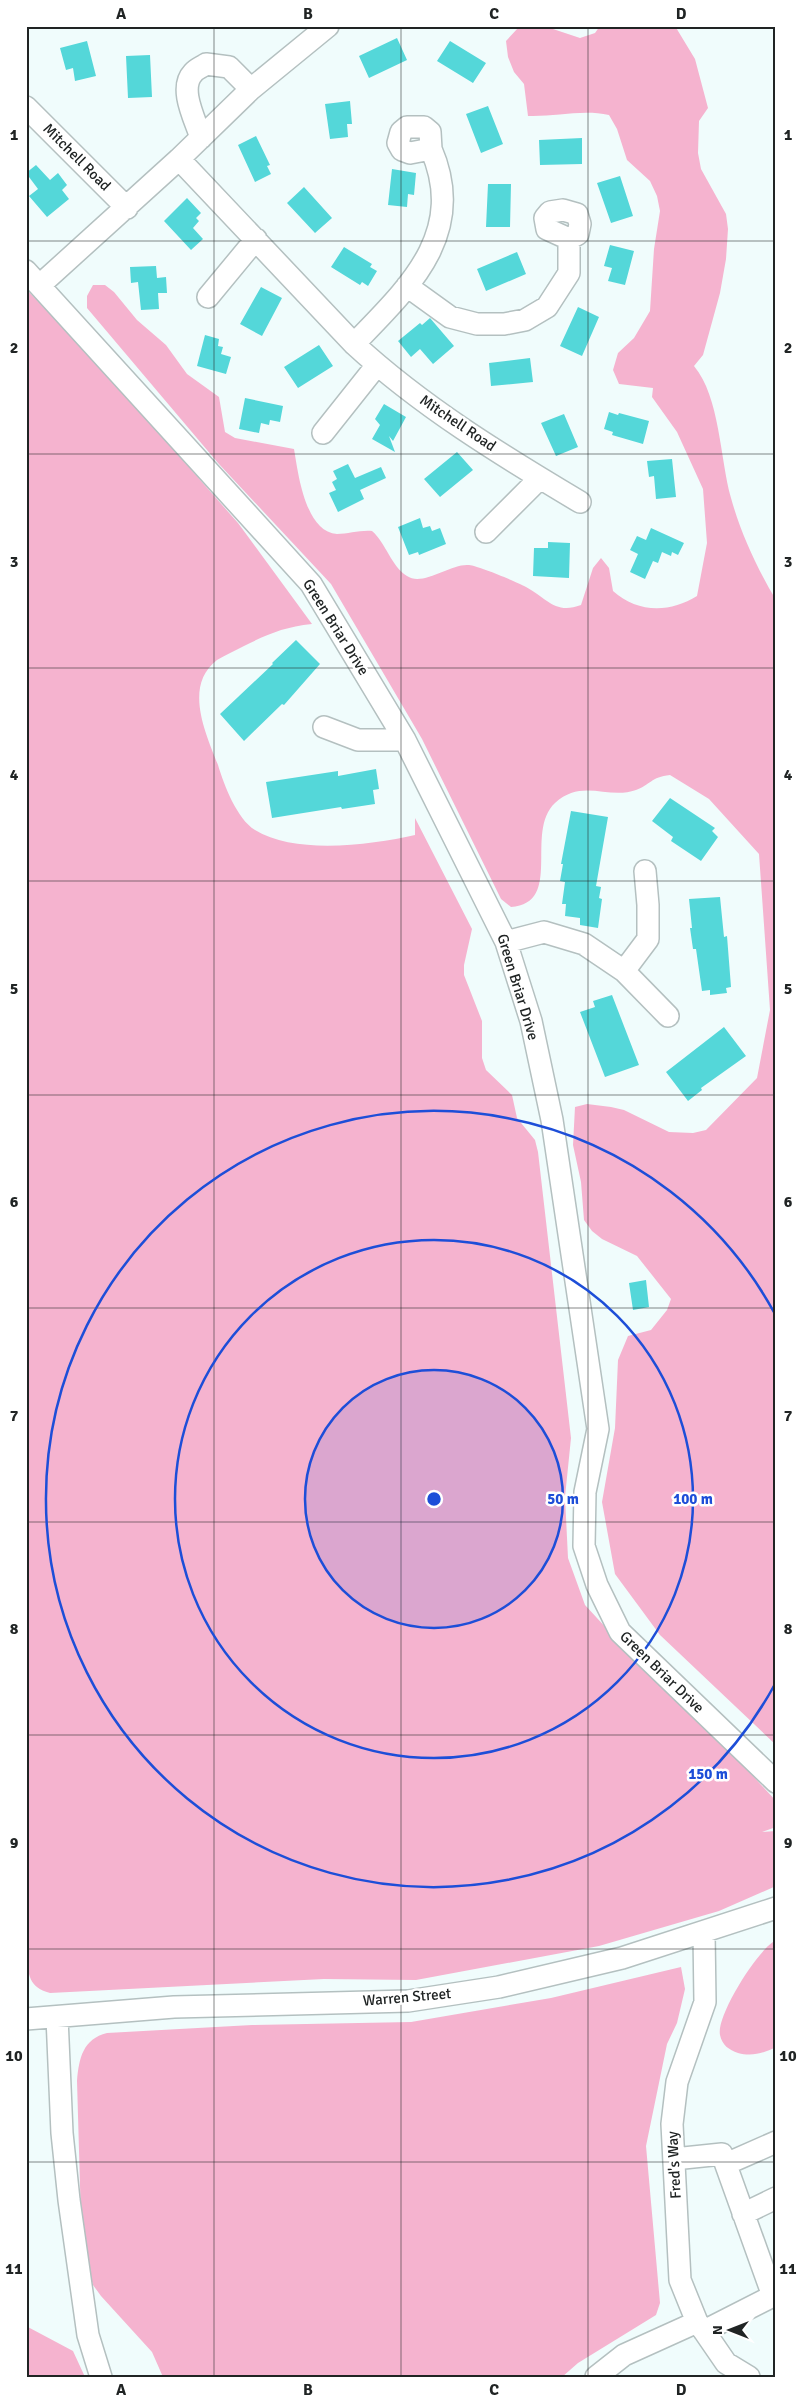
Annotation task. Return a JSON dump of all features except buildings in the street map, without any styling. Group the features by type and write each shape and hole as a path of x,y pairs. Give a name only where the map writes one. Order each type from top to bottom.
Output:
{"street":[{"path":"33,278 127,208 251,88 318,29"},
{"path":"201,138 187,87 192,73 206,64 229,67 251,88"},
{"name":"Mitchell Road","path":"26,107 127,208"},
{"path":"354,344 399,298 425,260 441,226 444,198 440,169 431,149"},
{"name":"Mitchell Road","path":"179,159 377,366 427,404 580,502"},
{"path":"208,297 256,239"},
{"path":"407,286 450,317 477,324 504,324 525,320 546,307 569,273 569,239"},
{"name":"Green Briar Drive","path":"33,278 311,584 405,740 506,942 531,1021 552,1120 598,1429 585,1492 584,1546 597,1585 620,1632 776,1782"},
{"path":"323,433 377,366"},
{"path":"486,532 540,478"},
{"path":"324,727 358,740 405,740"},
{"path":"624,971 648,940 648,905 645,871"},
{"path":"506,942 544,932 584,944 624,971 668,1016"},
{"name":"Warren Street","path":"26,2019 174,2006 408,2001 498,1987 622,1958 704,1933 776,1908"},
{"name":"Fred's Way","path":"704,1933 705,2002 676,2082 672,2124 680,2280 700,2326 726,2363 749,2377"},
{"path":"57,2017 62,2133 69,2200 88,2335 101,2377"},
{"path":"726,2164 776,2142"},
{"path":"596,2377 624,2355 774,2295 722,2154 674,2159"},
{"path":"744,2214 776,2198"}],"shaded area":[{"path":"600,26 675,26 695,59 708,108 699,121 698,153 701,169 726,214 728,229 726,259 720,293 703,355 694,366 703,379 714,411 727,482 740,525 762,576 776,600 776,1745 660,1635 615,1574 602,1502 615,1428 618,1360 628,1336 651,1330 667,1310 671,1299 637,1256 602,1239 592,1231 584,1220 581,1182 573,1145 575,1107 587,1104 611,1107 624,1110 669,1132 693,1133 706,1130 757,1078 770,1010 759,854 709,799 670,775 664,776 636,790 615,793 575,792 555,803 546,816 542,831 540,880 536,893 527,903 511,907 501,899 422,739 331,584 218,463 87,308 87,296 93,285 105,285 114,292 137,320 166,345 187,374 219,397 225,432 235,438 294,449 305,499 317,523 326,531 337,534 372,531 401,572 407,576 421,579 454,567 469,565 489,571 521,585 558,607 572,608 581,605 593,568 601,558 609,568 613,591 622,598 643,607 654,608 665,608 687,602 697,596 707,543 703,489 677,432 652,397 653,388 619,384 613,370 618,353 634,338 650,311 654,249 660,211 657,196 650,181 627,160 617,129 609,115 579,113 528,116 524,84 514,72 508,57 506,41 518,28 550,28 580,38 595,33"},
{"path":"26,289 101,367 238,523 312,624 276,632 223,656 207,671 201,683 199,696 203,725 228,791 242,818 255,830 272,838 291,843 334,846 377,842 415,835 415,818 472,929 464,965 464,975 482,1021 482,1058 486,1070 512,1095 517,1118 535,1140 538,1152 571,1438 565,1497 568,1558 585,1605 643,1668 742,1764 776,1801 776,1827 762,1832 776,1831 776,1886 719,1911 599,1946 416,1980 324,1979 50,1993 37,1987 31,1979 26,1955"},
{"path":"776,1940 776,2047 758,2054 738,2053 726,2047 721,2039 721,2026 725,2013 749,1969 768,1946"},
{"path":"681,1967 685,1989 677,2023 667,2044 646,2146 660,2303 656,2315 578,2363 562,2377 163,2377 152,2352 93,2285 89,2272 81,2220 77,2081 81,2057 87,2045 99,2036 107,2033 252,2025 411,2022 551,1998"},
{"path":"26,2326 73,2351 85,2377 26,2377"}]}
